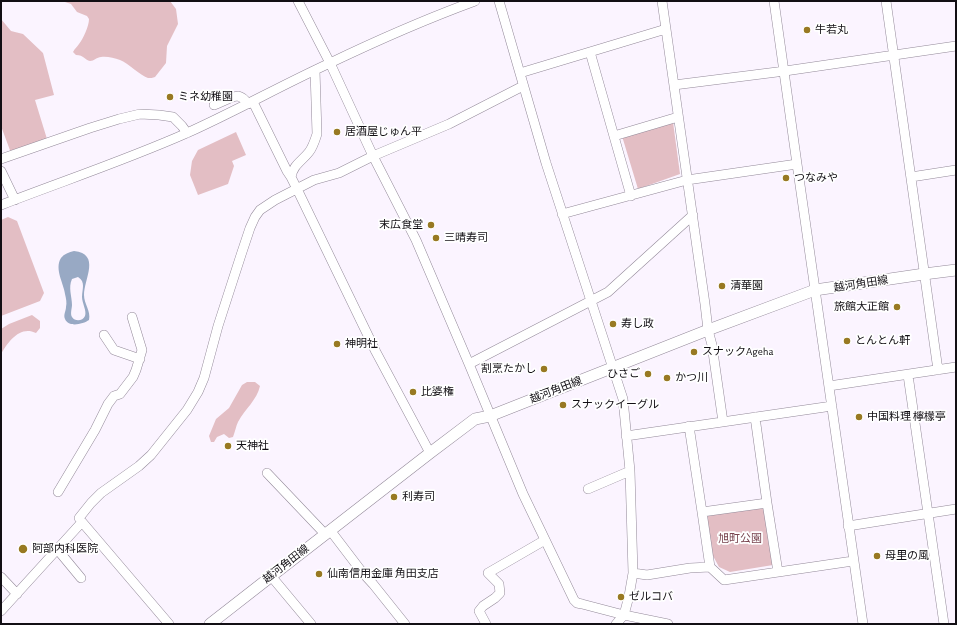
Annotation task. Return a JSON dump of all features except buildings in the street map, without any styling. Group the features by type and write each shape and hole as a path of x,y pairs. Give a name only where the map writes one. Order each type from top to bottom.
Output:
{"main road":[{"name":"越河角田線","path":"210,624 475,419 490,416 708,330 815,290 956,270"}],"street":[{"path":"298,1 330,63 373,156 416,240 470,364 523,494 574,600 577,603 668,624"},
{"path":"1,205 187,133 330,63 436,15 475,1"},
{"path":"499,1 546,163 623,399 630,471 632,573 629,596 624,615 616,624"},
{"path":"662,1 708,330 712,345 723,422"},
{"path":"774,1 863,624"},
{"path":"886,1 938,370"},
{"path":"520,73 666,29"},
{"path":"674,85 785,71 956,46"},
{"path":"590,52 630,196"},
{"path":"291,177 292,171 310,151 317,134 315,70"},
{"path":"79,518 101,493 140,466 151,455 187,410 198,392 204,378 218,326 250,228 260,210 266,205 314,180 339,173 373,156 449,124 524,86"},
{"path":"214,105 239,96 251,103 286,171 291,177 376,352 430,453"},
{"path":"1,159 90,128 140,114 173,117 187,133"},
{"path":"614,136 678,117"},
{"path":"562,214 687,180 797,164"},
{"path":"911,177 956,170"},
{"path":"1,171 15,200"},
{"path":"470,364 608,292 693,215"},
{"path":"58,492 95,430 108,404 114,396 120,394 133,377 136,370 142,350 132,317"},
{"path":"104,335 114,350 140,359"},
{"path":"829,386 956,367"},
{"path":"908,374 944,624"},
{"path":"626,436 832,406"},
{"path":"755,417 778,572"},
{"path":"689,426 710,567 724,580 853,560"},
{"path":"588,488 630,471"},
{"path":"267,473 328,532 405,624"},
{"path":"702,512 767,503"},
{"path":"848,526 956,509"},
{"path":"1,611 82,522 168,624"},
{"path":"486,624 479,611 500,593 499,584 488,573 545,540"},
{"path":"57,550 82,578"},
{"path":"632,573 648,575 690,568 710,567"},
{"path":"271,576 311,624"},
{"path":"1,577 17,594"}],"green space":[{"path":"62,1 170,1 176,9 178,24 167,46 166,63 155,77 148,78 118,59 100,57 90,61 76,55 73,52 84,36 89,19 87,16 77,12 71,4"},
{"path":"1,19 11,31 23,34 43,53 54,95 35,100 47,139 11,153 1,126"},
{"path":"673,122 680,174 638,189 622,136"},
{"path":"236,132 246,155 232,161 234,166 228,184 198,195 190,175 192,161 198,150"},
{"path":"8,217 17,221 44,293 40,301 1,316 1,220"},
{"path":"32,315 40,321 40,328 36,333 25,331 15,336 1,354 1,329 9,324"},
{"path":"247,382 255,382 260,386 254,400 238,422 233,437 229,438 224,434 217,437 214,442 211,442 209,436 216,419 229,408 242,385"},
{"name":"旭町公園","path":"765,506 773,565 730,572 719,567 712,554 706,514"}],"water":[{"path":"74,251 82,253 87,257 89,262 84,295 89,320 83,323 70,324 64,318 66,300 59,272 59,262 67,253","holes":["78,277 83,283 82,297 85,316 83,319 77,320 73,319 71,316 72,305 70,286 72,279"]}],"place":[{"name":"牛若丸","path":"807,30"},
{"name":"ミネ幼稚園","path":"170,97"},
{"name":"居酒屋じゅん平","path":"337,132"},
{"name":"つなみや","path":"786,178"},
{"name":"末広食堂","path":"431,225"},
{"name":"三晴寿司","path":"436,238"},
{"name":"清華園","path":"722,286"},
{"name":"旅館大正館","path":"897,307"},
{"name":"寿し政","path":"613,324"},
{"name":"とんとん軒","path":"847,341"},
{"name":"神明社","path":"337,344"},
{"name":"スナックAgeha","path":"694,352"},
{"name":"割烹たかし","path":"544,369"},
{"name":"ひさご","path":"648,374"},
{"name":"かつ川","path":"667,378"},
{"name":"比婆権","path":"413,392"},
{"name":"スナックイーグル","path":"563,405"},
{"name":"中国料理 檸檬亭","path":"859,417"},
{"name":"天神社","path":"228,446"},
{"name":"利寿司","path":"394,497"},
{"name":"阿部内科医院","path":"23,549"},
{"name":"母里の風","path":"877,556"},
{"name":"仙南信用金庫 角田支店","path":"319,574"},
{"name":"ゼルコバ","path":"621,597"}]}
